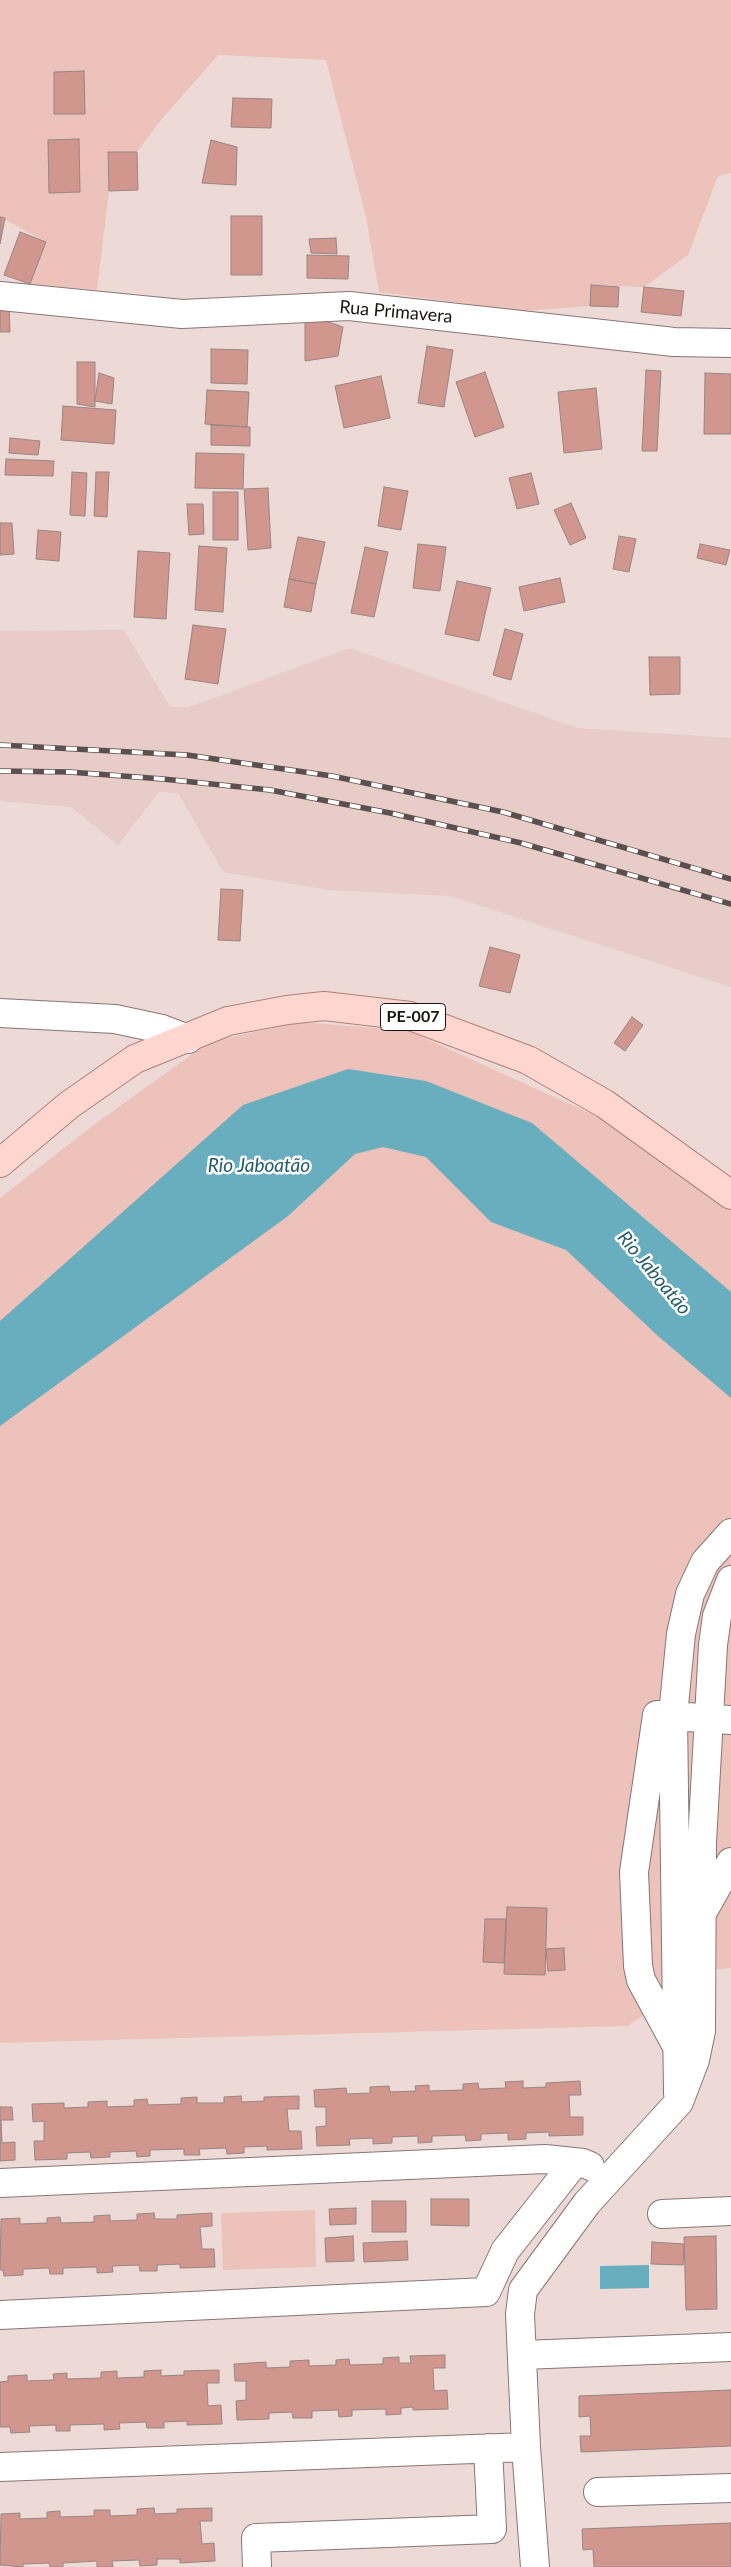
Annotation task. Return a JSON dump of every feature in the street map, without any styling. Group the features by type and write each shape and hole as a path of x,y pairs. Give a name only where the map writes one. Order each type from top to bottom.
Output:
{"main road":[{"name":"PE-007","path":"0,1163 69,1104 135,1059 188,1039 228,1021 287,1010 324,1006 410,1016 528,1060 605,1104 731,1195"}],"street":[{"name":"Rua Primavera","path":"0,296 182,314 348,306 674,342 731,343"},
{"path":"0,1013 115,1019 162,1029 188,1039"},
{"path":"676,2046 641,1980 638,1966 636,1855 690,1594 705,1562 731,1533"},
{"path":"535,2567 526,2447 520,2314 523,2290 587,2203 679,2102 695,2060 701,2031 700,1917 720,1718 717,1616 731,1580"},
{"path":"665,1715 720,1718"},
{"path":"665,1715 679,2102"},
{"path":"700,1917 731,1862"},
{"path":"0,2183 545,2159 583,2163 612,2176"},
{"path":"0,2315 486,2292 505,2251 575,2162"},
{"path":"662,2214 731,2211"},
{"path":"522,2355 731,2347"},
{"path":"0,2467 526,2447"},
{"path":"257,2567 256,2538 492,2529 488,2448"},
{"path":"598,2492 731,2488"}],"shaded area":[{"path":"0,0 731,0 731,173 718,176 688,255 644,287 591,285 590,306 521,311 379,292 366,217 326,60 218,55 161,120 137,152 108,153 109,191 97,290 30,284 46,242 0,217"},
{"path":"124,630 170,707 189,707 350,648 577,728 731,738 731,987 450,896 329,890 223,872 178,793 159,792 118,845 71,807 0,801 0,631"},
{"path":"302,1022 409,1031 598,1117 670,1170 731,1208 731,1968 718,1969 627,2026 0,2043 0,1198 91,1127 209,1042"},
{"path":"315,2210 316,2267 223,2270 221,2213"}],"water":[{"name":"Rio Jaboatão","path":"348,1069 426,1081 532,1123 731,1292 731,1398 658,1336 566,1250 491,1222 426,1157 383,1147 355,1154 288,1216 0,1426 0,1321 243,1105"},
{"path":"649,2265 649,2288 600,2289 600,2266"}],"building":[{"path":"84,71 85,114 54,114 54,72"},
{"path":"233,98 272,99 271,128 231,127"},
{"path":"79,139 80,192 49,193 48,140"},
{"path":"211,140 237,147 236,185 202,183"},
{"path":"108,152 137,152 138,190 109,191"},
{"path":"231,216 262,216 262,275 231,275"},
{"path":"0,217 5,218 0,244"},
{"path":"20,232 46,242 30,284 4,275"},
{"path":"336,238 337,254 311,253 309,239"},
{"path":"307,255 349,256 348,279 307,278"},
{"path":"591,285 619,287 618,307 590,306"},
{"path":"644,287 684,291 681,316 641,312"},
{"path":"9,304 10,332 0,332 0,305"},
{"path":"305,314 343,327 338,356 305,361"},
{"path":"427,346 453,350 444,407 418,403"},
{"path":"211,349 248,350 247,384 211,383"},
{"path":"77,362 95,362 95,407 77,404"},
{"path":"646,370 661,371 657,451 642,451"},
{"path":"485,372 504,427 475,437 456,382"},
{"path":"99,373 114,378 112,404 95,401"},
{"path":"705,373 731,374 731,434 704,434"},
{"path":"381,376 390,418 344,428 335,386"},
{"path":"596,388 602,449 564,453 558,392"},
{"path":"207,390 249,392 247,427 205,424"},
{"path":"63,406 116,410 114,444 61,440"},
{"path":"211,425 250,427 250,446 211,445"},
{"path":"10,438 40,441 38,455 9,453"},
{"path":"196,453 244,454 243,489 195,488"},
{"path":"6,459 54,461 53,476 5,475"},
{"path":"72,472 87,473 85,516 70,515"},
{"path":"96,472 109,472 107,517 94,516"},
{"path":"531,473 539,504 517,509 509,478"},
{"path":"384,487 408,491 401,530 378,526"},
{"path":"268,488 271,548 248,550 244,489"},
{"path":"213,492 238,492 238,540 213,540"},
{"path":"571,503 586,538 570,545 554,510"},
{"path":"187,504 203,504 204,534 189,535"},
{"path":"0,523 12,523 14,554 0,555"},
{"path":"38,530 61,532 59,561 36,559"},
{"path":"619,536 636,539 629,572 613,569"},
{"path":"298,537 325,542 316,584 289,579"},
{"path":"418,544 446,547 440,591 413,588"},
{"path":"700,544 730,550 726,565 697,558"},
{"path":"199,546 227,548 223,612 195,610"},
{"path":"365,547 388,552 374,617 351,613"},
{"path":"138,551 170,553 166,619 134,617"},
{"path":"560,578 565,602 524,611 519,587"},
{"path":"289,579 316,584 311,612 284,607"},
{"path":"457,581 491,588 479,641 445,634"},
{"path":"193,625 226,629 218,684 185,679"},
{"path":"505,629 523,634 511,680 493,675"},
{"path":"649,657 680,657 680,694 650,695"},
{"path":"221,889 243,890 240,941 218,940"},
{"path":"490,947 520,955 510,993 479,986"},
{"path":"632,1017 643,1025 625,1051 614,1043"},
{"path":"507,1907 547,1908 545,1975 504,1974"},
{"path":"485,1919 506,1919 504,1963 483,1962"},
{"path":"564,1948 565,1970 548,1971 546,1949"},
{"path":"523,2081 523,2088 546,2087 546,2083 580,2081 581,2095 569,2095 570,2117 583,2117 583,2135 549,2136 549,2132 526,2133 526,2139 508,2140 508,2133 481,2134 481,2140 466,2141 465,2135 432,2136 432,2142 418,2143 418,2136 392,2137 392,2143 373,2144 373,2138 349,2139 350,2145 317,2146 316,2127 326,2126 326,2107 315,2107 314,2090 346,2088 347,2094 370,2093 370,2087 389,2086 390,2092 416,2091 415,2086 429,2085 429,2091 463,2090 463,2084 478,2083 479,2089 506,2088 505,2082"},
{"path":"241,2096 242,2102 264,2101 264,2097 299,2096 299,2109 287,2109 289,2131 301,2131 302,2149 267,2150 267,2146 244,2147 244,2153 227,2154 226,2148 199,2149 200,2155 184,2155 184,2149 150,2150 150,2156 137,2157 136,2151 110,2152 110,2157 91,2158 90,2152 67,2153 67,2159 35,2160 34,2141 44,2141 44,2121 33,2122 32,2104 64,2103 64,2108 88,2107 88,2102 107,2101 107,2107 134,2106 134,2100 147,2099 148,2105 181,2104 181,2098 197,2097 197,2103 224,2103 224,2097"},
{"path":"0,2107 12,2107 13,2120 1,2120 2,2143 15,2142 15,2160 0,2161"},
{"path":"431,2199 469,2199 469,2226 431,2225"},
{"path":"372,2201 406,2201 406,2232 372,2232"},
{"path":"356,2208 356,2224 330,2225 329,2209"},
{"path":"154,2213 155,2219 177,2219 177,2215 212,2213 212,2226 200,2227 202,2249 214,2249 215,2267 180,2268 180,2264 157,2265 157,2271 140,2271 139,2265 112,2266 113,2272 97,2273 97,2267 63,2268 63,2274 50,2274 49,2268 23,2269 23,2275 4,2276 3,2270 0,2270 1,2219 20,2218 20,2224 47,2223 47,2218 60,2217 61,2223 94,2222 94,2216 110,2215 110,2221 137,2220 137,2214"},
{"path":"353,2236 354,2261 326,2262 325,2238"},
{"path":"716,2236 717,2309 686,2310 684,2237"},
{"path":"407,2241 408,2260 364,2262 363,2243"},
{"path":"652,2242 684,2244 683,2265 651,2264"},
{"path":"445,2355 445,2368 433,2368 434,2391 447,2390 448,2409 413,2410 413,2407 401,2408 401,2414 386,2415 386,2409 352,2410 352,2416 339,2417 338,2410 312,2411 312,2418 293,2418 292,2412 269,2413 269,2419 237,2420 236,2401 246,2400 246,2381 235,2381 234,2364 266,2362 266,2368 290,2367 290,2361 309,2360 309,2366 336,2365 336,2360 349,2359 350,2365 383,2364 383,2358 399,2357 399,2363 411,2363 410,2356"},
{"path":"161,2370 161,2376 184,2375 184,2371 219,2370 219,2383 207,2383 208,2406 221,2405 222,2424 187,2425 187,2421 164,2422 164,2428 147,2428 146,2422 119,2423 120,2429 104,2430 104,2424 70,2425 70,2431 56,2431 56,2425 29,2426 30,2432 11,2433 10,2427 0,2427 0,2382 8,2381 8,2376 27,2375 27,2381 54,2380 53,2374 67,2373 67,2379 101,2378 101,2372 117,2371 117,2378 144,2377 144,2371"},
{"path":"731,2390 731,2446 581,2452 580,2436 591,2436 590,2416 579,2417 579,2396"},
{"path":"154,2508 155,2514 177,2513 177,2509 212,2508 212,2521 200,2521 202,2544 214,2543 215,2561 180,2563 180,2559 157,2559 157,2565 140,2566 139,2560 112,2561 113,2567 97,2567 97,2561 63,2563 63,2567 50,2567 49,2563 23,2564 23,2567 0,2565 1,2514 20,2513 20,2519 47,2518 47,2512 60,2511 60,2517 94,2516 94,2510 110,2510 110,2516 137,2515 137,2509"},
{"path":"731,2523 731,2567 594,2567 593,2549 583,2550 582,2529"}],"railway":[{"path":"0,745 187,755 332,776 503,812 731,879"},
{"path":"0,771 69,772 270,790 390,813 521,843 731,904"}]}
